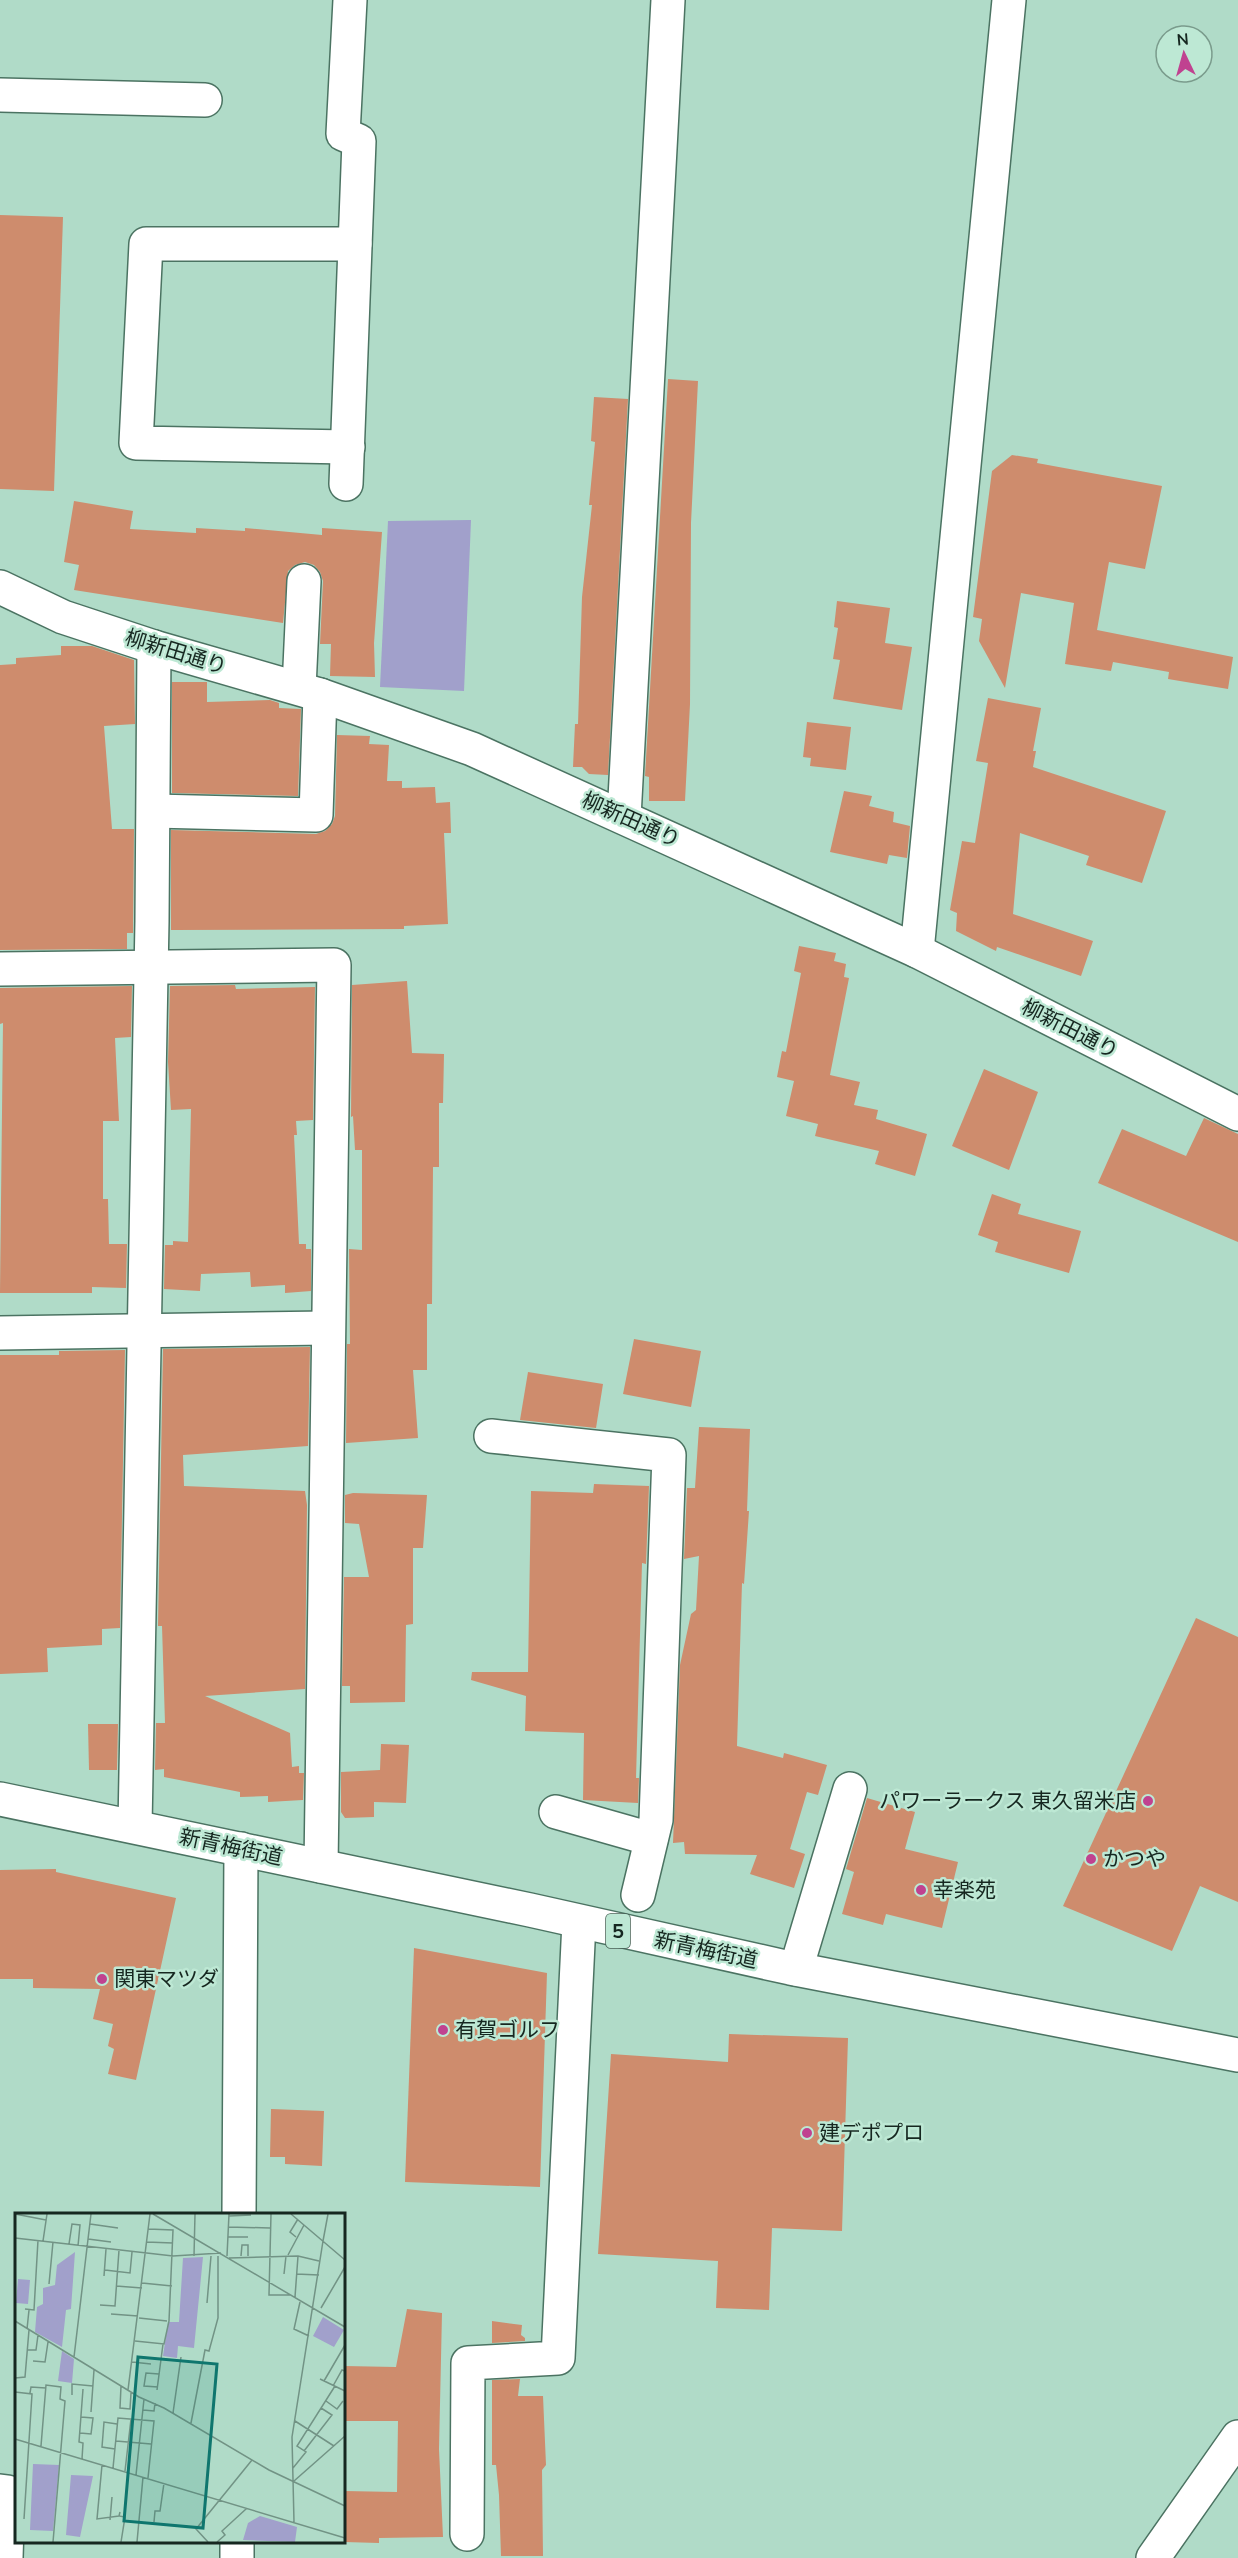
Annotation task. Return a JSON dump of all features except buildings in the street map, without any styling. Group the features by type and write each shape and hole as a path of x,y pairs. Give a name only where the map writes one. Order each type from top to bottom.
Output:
{"street":[{"path":"346,484 359,141 343,134 350,0"},
{"path":"624,817 668,0"},
{"path":"917,951 1009,0"},
{"path":"0,95 205,100"},
{"path":"348,447 136,444 147,244 355,244"},
{"path":"154,811 316,815 304,581"},
{"name":"柳新田通り","path":"0,587 63,616 154,647 310,691 472,749 917,951 1238,1114"},
{"path":"135,1826 154,811 154,647"},
{"path":"0,969 334,965 321,1866"},
{"path":"0,1333 327,1328"},
{"path":"490,1436 669,1455 656,1820 638,1895"},
{"path":"796,1969 850,1789"},
{"name":"新青梅街道","path":"0,1799 796,1969 1238,2055"},
{"path":"556,1812 651,1839"},
{"path":"239,2213 241,1849"},
{"path":"467,2534 468,2363 558,2358 579,1922"},
{"path":"1153,2558 1238,2437"},
{"path":"0,2491 8,2492 6,2558"}],"shaded area":[{"path":"471,520 464,691 380,687 388,521"}],"place":[{"name":"パワーラークス 東久留米店","path":"1148,1801"},
{"name":"かつや","path":"1091,1859"},
{"name":"幸楽苑","path":"921,1890"},
{"name":"関東マツダ","path":"102,1979"},
{"name":"有賀ゴルフ","path":"443,2030"},
{"name":"建デポプロ","path":"807,2133"}]}
